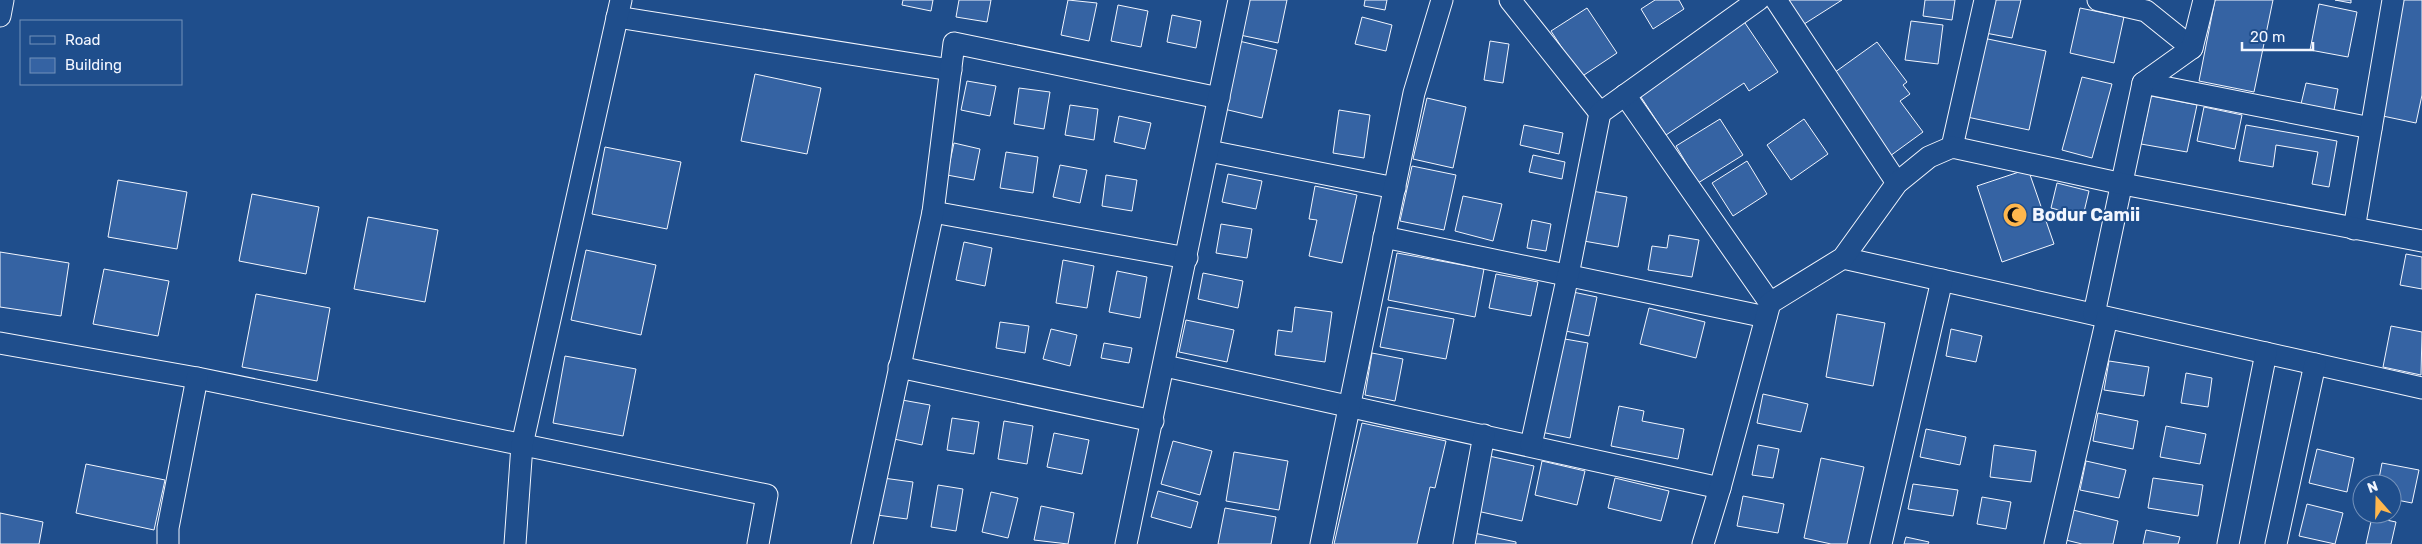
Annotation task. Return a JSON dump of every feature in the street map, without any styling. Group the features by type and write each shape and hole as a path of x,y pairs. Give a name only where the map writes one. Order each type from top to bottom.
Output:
{"street":[{"path":"0,16 3,0"},
{"path":"1126,544 1187,258 1239,0"},
{"path":"1321,544 1414,93 1442,0"},
{"path":"1510,0 1600,113"},
{"path":"1531,445 1568,275 1600,113 1758,0"},
{"path":"1776,0 1897,183"},
{"path":"1952,147 1985,0"},
{"path":"2098,0 2146,11 2192,48"},
{"path":"2055,544 2143,83 2192,48 2204,0"},
{"path":"2354,229 2393,0"},
{"path":"515,544 522,445 619,9 951,70"},
{"path":"862,544 933,212 954,44 1219,98"},
{"path":"2143,83 2371,128"},
{"path":"1625,95 1768,310"},
{"path":"1705,544 1768,310 1843,258 1897,183 1929,157 1952,147 2123,184 2354,229 2422,240"},
{"path":"1209,151 1395,188"},
{"path":"933,212 1187,258"},
{"path":"1384,237 1568,275 1768,310"},
{"path":"1843,258 2422,388"},
{"path":"1881,544 1942,280"},
{"path":"0,343 197,378 767,495 758,544"},
{"path":"2228,544 2266,353"},
{"path":"2276,544 2315,364"},
{"path":"1164,366 1720,488"},
{"path":"899,368 1153,421"},
{"path":"168,544 168,528 197,378"},
{"path":"1464,544 1484,435"}],"building":[{"path":"903,0 933,0 931,11 902,5"},
{"path":"959,0 991,0 987,22 956,17"},
{"path":"1068,0 1097,3 1089,41 1061,35"},
{"path":"1247,0 1287,0 1278,43 1240,35"},
{"path":"1365,0 1387,0 1385,10 1364,6"},
{"path":"1655,0 1679,0 1684,9 1653,29 1641,9"},
{"path":"1784,0 1842,0 1801,26"},
{"path":"1925,0 1955,0 1952,20 1923,16"},
{"path":"1987,0 2021,0 2012,38 1980,32"},
{"path":"2215,0 2273,0 2254,92 2199,81"},
{"path":"2335,0 2351,0 2351,3"},
{"path":"2403,0 2422,0 2422,95 2416,123 2378,115"},
{"path":"2319,4 2357,12 2348,57 2310,50"},
{"path":"1118,5 1148,11 1141,47 1111,41"},
{"path":"1587,8 1617,53 1581,77 1551,31"},
{"path":"2080,8 2124,17 2114,63 2070,53"},
{"path":"1172,15 1201,21 1196,48 1167,42"},
{"path":"1362,17 1392,25 1386,51 1355,44"},
{"path":"1741,17 1778,72 1749,91 1744,83 1666,135 1635,88"},
{"path":"1911,21 1943,25 1938,64 1905,60"},
{"path":"1983,38 2046,51 2029,130 1967,117"},
{"path":"1239,41 1277,50 1262,118 1224,109"},
{"path":"1490,41 1509,44 1503,83 1484,80"},
{"path":"1877,42 1907,82 1903,85 1910,94 1900,101 1923,132 1890,156 1831,75"},
{"path":"755,74 821,88 807,154 741,141"},
{"path":"2082,77 2112,84 2092,158 2062,150"},
{"path":"967,81 996,86 990,116 961,110"},
{"path":"2306,83 2338,89 2334,110 2301,104"},
{"path":"1019,88 1050,92 1044,129 1014,124"},
{"path":"2151,96 2197,105 2187,152 2141,144"},
{"path":"1427,98 1466,107 1453,168 1413,159"},
{"path":"1070,105 1098,109 1094,140 1065,135"},
{"path":"2204,107 2242,115 2235,149 2197,141"},
{"path":"1339,110 1370,115 1364,158 1333,153"},
{"path":"1119,116 1151,123 1145,149 1114,142"},
{"path":"1720,119 1743,155 1698,183 1676,146"},
{"path":"1804,119 1828,154 1791,180 1767,145"},
{"path":"1524,125 1563,133 1559,154 1520,145"},
{"path":"2246,125 2337,141 2329,187 2312,184 2318,152 2276,145 2273,167 2239,161"},
{"path":"954,143 980,149 974,180 947,175"},
{"path":"605,147 681,162 667,229 592,214"},
{"path":"1006,152 1038,157 1033,193 1000,188"},
{"path":"1533,155 1565,162 1562,179 1529,172"},
{"path":"1747,161 1767,194 1733,216 1712,183"},
{"path":"1060,165 1087,170 1080,203 1053,197"},
{"path":"1412,166 1456,175 1444,230 1400,221"},
{"name":"Bodur Camii","path":"2028,169 2054,244 2002,262 1977,186"},
{"path":"1228,174 1262,181 1256,209 1222,202"},
{"path":"1106,175 1137,180 1132,211 1102,206"},
{"path":"118,180 187,192 177,249 108,237"},
{"path":"2057,183 2089,191 2083,216 2051,208"},
{"path":"1315,186 1357,195 1342,263 1309,256 1317,220 1309,219"},
{"path":"1586,190 1627,197 1618,247 1578,240"},
{"path":"252,194 319,207 306,274 239,261"},
{"path":"1463,196 1502,204 1493,241 1455,231"},
{"path":"368,217 438,230 425,302 354,289"},
{"path":"1532,220 1551,224 1546,251 1527,248"},
{"path":"1221,224 1252,229 1247,258 1216,253"},
{"path":"1669,235 1699,240 1692,277 1648,270 1652,246 1667,248"},
{"path":"964,242 992,248 985,286 956,280"},
{"path":"586,250 656,265 641,335 571,320"},
{"path":"0,252 69,263 61,316 0,307"},
{"path":"1397,253 1484,269 1475,317 1388,300"},
{"path":"2406,254 2422,257 2422,289 2400,285"},
{"path":"1063,260 1094,266 1087,308 1056,303"},
{"path":"104,269 169,281 158,336 93,324"},
{"path":"1117,271 1147,277 1140,318 1109,312"},
{"path":"1203,273 1243,281 1238,308 1198,299"},
{"path":"1496,274 1538,282 1531,316 1489,308"},
{"path":"1568,291 1597,297 1589,336 1561,330"},
{"path":"256,294 330,308 317,381 242,367"},
{"path":"1295,307 1332,312 1325,362 1275,355 1278,330 1292,332"},
{"path":"1388,307 1454,319 1446,359 1380,347"},
{"path":"1649,308 1705,322 1696,358 1640,344"},
{"path":"1837,314 1885,323 1873,386 1826,377"},
{"path":"1186,320 1234,330 1227,362 1179,352"},
{"path":"1000,322 1029,326 1025,353 996,348"},
{"path":"2391,326 2422,332 2421,375 2383,367"},
{"path":"1051,329 1077,335 1070,366 1043,359"},
{"path":"1951,329 1982,336 1976,362 1946,356"},
{"path":"1559,338 1588,343 1570,438 1541,432"},
{"path":"1104,343 1132,348 1129,363 1101,358"},
{"path":"1372,353 1403,359 1395,401 1365,395"},
{"path":"565,356 636,369 623,436 553,423"},
{"path":"2109,361 2149,367 2144,396 2104,390"},
{"path":"2186,373 2212,378 2208,407 2181,403"},
{"path":"1763,394 1808,404 1801,432 1757,423"},
{"path":"902,400 930,405 922,445 894,439"},
{"path":"1619,406 1644,411 1642,421 1684,429 1678,459 1611,446"},
{"path":"2098,413 2138,421 2133,449 2093,441"},
{"path":"952,418 979,422 974,454 947,450"},
{"path":"1004,421 1033,426 1027,464 998,459"},
{"path":"1362,423 1446,441 1435,488 1430,487 1417,544 1334,544"},
{"path":"2166,426 2206,434 2200,464 2160,457"},
{"path":"1926,429 1966,437 1960,465 1920,457"},
{"path":"1054,433 1089,440 1082,474 1047,467"},
{"path":"1173,441 1212,451 1200,495 1161,484"},
{"path":"1758,445 1779,449 1773,478 1752,475"},
{"path":"1994,445 2036,451 2031,482 1990,477"},
{"path":"2317,449 2354,458 2347,492 2309,483"},
{"path":"1234,452 1288,461 1279,510 1226,501"},
{"path":"1489,456 1534,466 1522,521 1477,511"},
{"path":"1821,458 1864,467 1847,544 1831,544 1804,538"},
{"path":"1542,461 1585,471 1577,505 1535,495"},
{"path":"2086,461 2126,470 2119,498 2080,490"},
{"path":"2382,463 2419,470 2412,503 2402,501 2402,474 2380,474"},
{"path":"86,464 165,480 154,530 76,513"},
{"path":"883,478 913,482 907,519 877,515"},
{"path":"1615,478 1669,491 1661,521 1608,508"},
{"path":"2153,478 2203,485 2198,516 2148,508"},
{"path":"1913,484 1958,490 1953,516 1908,509"},
{"path":"938,485 963,489 956,531 931,527"},
{"path":"1158,491 1198,502 1191,528 1151,517"},
{"path":"991,492 1018,498 1008,538 982,532"},
{"path":"1743,496 1784,504 1778,533 1737,526"},
{"path":"1982,497 2011,502 2006,529 1977,524"},
{"path":"2307,504 2343,513 2335,544 2299,536"},
{"path":"1041,506 1074,513 1068,544 1034,540"},
{"path":"1225,508 1276,517 1271,544 1218,544"},
{"path":"2073,510 2118,521 2113,544 2082,544 2066,540"},
{"path":"0,513 43,522 39,544 0,544"},
{"path":"2370,524 2396,524 2391,544 2366,544"},
{"path":"2146,530 2180,537 2178,544 2143,544"},
{"path":"1474,533 1516,542 1516,544 1472,544"},
{"path":"1906,537 1929,542 1928,544 1904,544"}],"place":[{"name":"Bodur Camii","path":"2015,215"}]}
